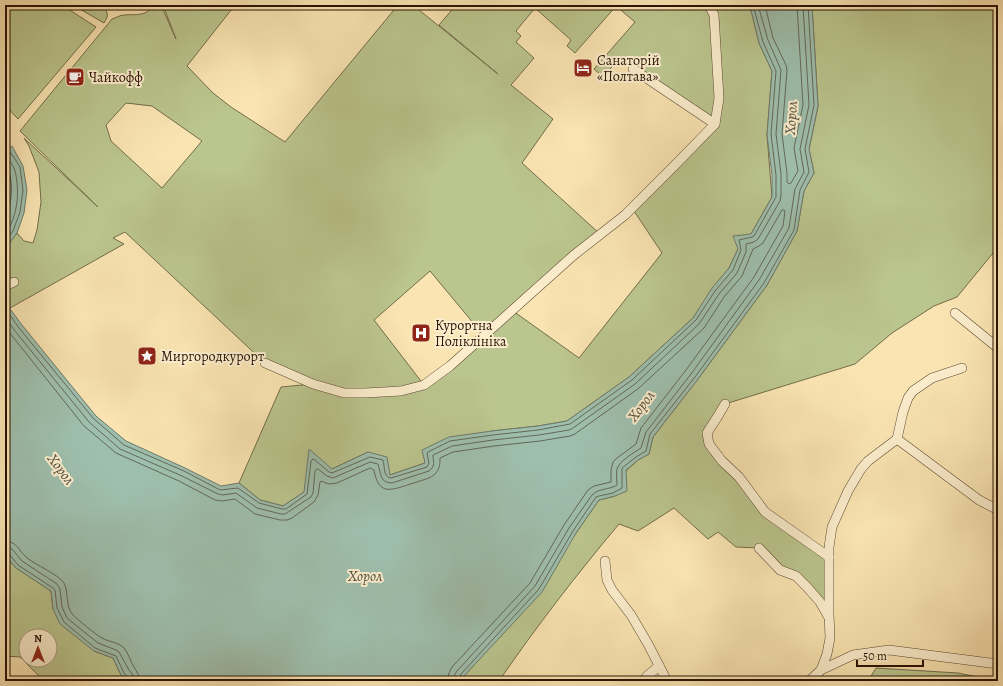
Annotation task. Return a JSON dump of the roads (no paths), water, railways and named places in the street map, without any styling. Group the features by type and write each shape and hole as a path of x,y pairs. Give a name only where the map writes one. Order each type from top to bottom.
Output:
{"street":[{"path":"265,363 313,384 344,393 401,391 424,385 450,366 574,255 625,215 715,124 718,98 714,15 709,5"},
{"path":"633,69 715,124"},
{"path":"5,286 14,282"},
{"path":"954,313 998,348"},
{"path":"821,670 827,654 830,638 829,548 832,527 848,491 861,469 868,461 897,439 903,412 908,398 913,391 932,378 962,368"},
{"path":"725,404 707,434 709,444 722,461 739,477 765,512 829,557"},
{"path":"897,439 979,500 998,510"},
{"path":"759,548 780,570 796,576 820,602 829,617"},
{"path":"605,561 607,580 612,590 631,615 667,681"},
{"path":"809,681 821,670 853,655 889,650 998,664"},
{"path":"643,681 659,666"}],"water":[{"name":"Хорол","path":"749,5 812,5 818,106 809,149 814,173 804,191 797,231 767,285 653,437 649,454 638,460 626,470 627,491 599,500 576,533 542,592 464,676 462,681 126,681 121,675 113,658 94,651 60,624 53,609 51,591 16,568 5,555 5,302 96,416 126,441 221,486 239,483 260,500 283,506 304,492 309,449 332,469 368,452 387,457 390,475 425,463 422,450 449,437 567,421 629,377 693,318 712,288 729,268 738,249 733,236 751,234 772,197 772,175 767,135 772,71 759,43"},
{"path":"12,146 23,166 27,190 24,213 17,233 5,249 5,151"}],"place":[{"name":"Санаторій «Полтава»","path":"583,68"},
{"name":"Чайкофф","path":"75,77"},
{"name":"Курортна Поліклініка","path":"421,333"},
{"name":"Миргородкурорт","path":"147,356"}]}
